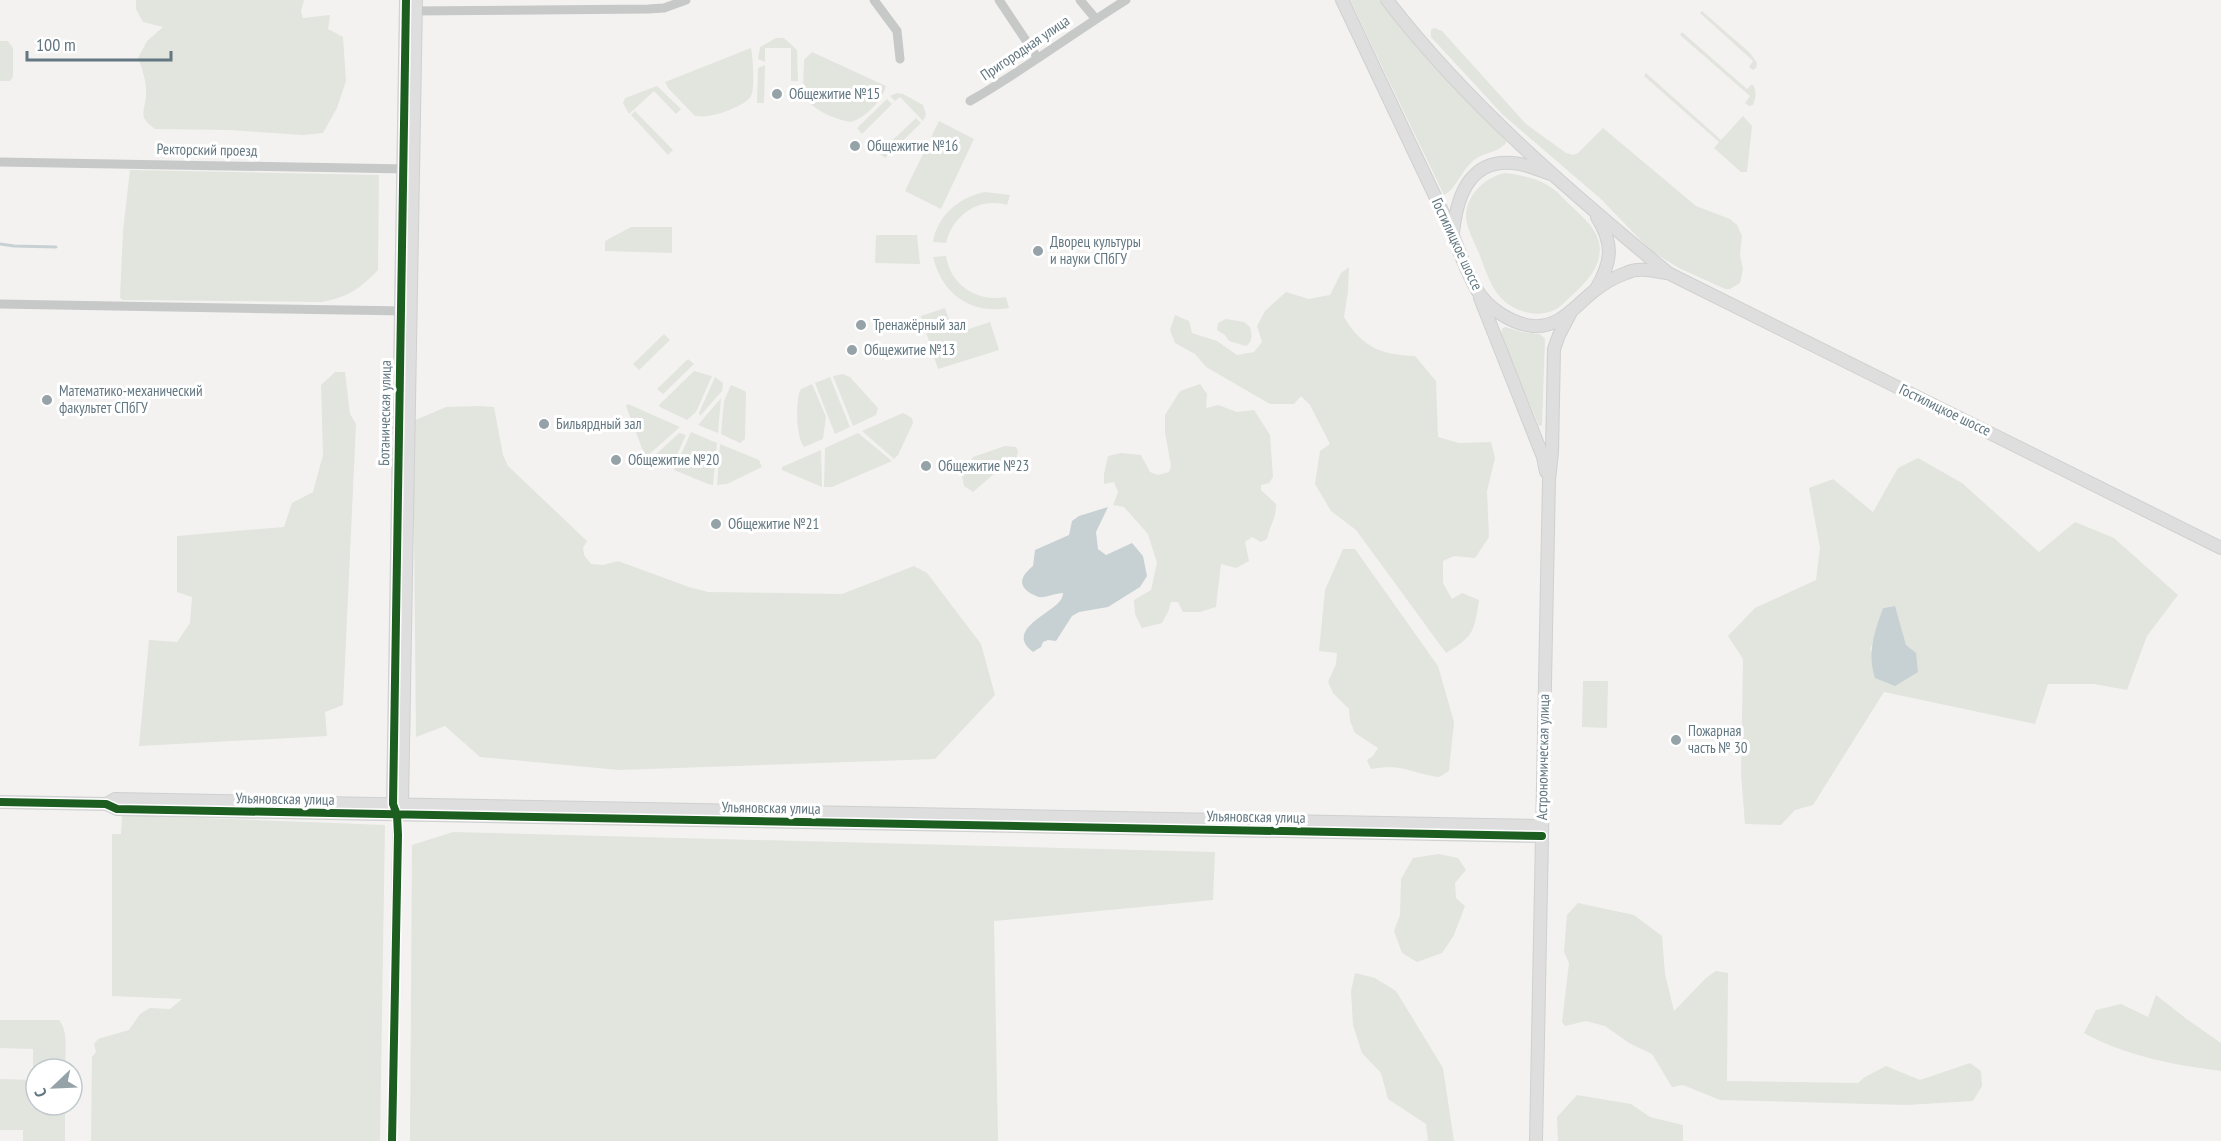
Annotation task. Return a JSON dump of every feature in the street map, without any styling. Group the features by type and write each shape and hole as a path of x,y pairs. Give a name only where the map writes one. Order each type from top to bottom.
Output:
{"main road":[{"name":"Гостилицкое шоссе","path":"1342,0 1453,234 1477,291 1504,316 1518,323 1533,326 1546,325 1559,321 1596,289 1627,272 1638,270 1668,273"},
{"name":"Гостилицкое шоссе","path":"1387,0 1410,31 1470,94 1591,208 1668,273 2221,548"},
{"name":"Ботаническая улица","path":"397,808 411,5"},
{"path":"1453,234 1456,210 1461,195 1476,174 1486,168 1497,163 1520,164 1557,176"},
{"path":"1591,208 1608,237 1609,251 1605,274 1596,289"},
{"name":"Астрономическая улица","path":"1477,291 1543,457 1549,480"},
{"name":"Астрономическая улица","path":"1536,1141 1549,480 1552,452 1554,349 1558,335 1572,312"},
{"name":"Ульяновская улица","path":"0,802 106,804 117,809 397,808 1542,831"}],"street":[{"path":"411,5 648,9 664,8 686,0"},
{"path":"874,0 897,31 900,59"},
{"path":"999,0 1037,57"},
{"path":"1080,0 1095,18"},
{"name":"Пригородная улица","path":"970,101 1014,76 1037,57 1126,0"},
{"name":"Ректорский проезд","path":"0,162 408,168"},
{"path":"0,304 405,311"},
{"path":"392,1141 397,808"}],"shaded area":[{"path":"136,0 304,0 301,11 303,18 330,15 328,29 343,37 346,81 337,108 323,133 303,135 230,130 155,129 145,120 143,112 146,87 138,58 147,41 163,27 143,22 136,9"},
{"path":"1350,0 1379,0 1410,39 1507,142 1499,149 1473,161 1444,195"},
{"path":"1702,11 1750,53 1757,63 1756,68 1753,70 1749,67 1753,61 1700,13"},
{"path":"1434,28 1442,31 1526,124 1566,153 1573,155 1578,153 1603,128 1696,206 1730,219 1737,225 1742,236 1740,255 1743,269 1740,283 1730,289 1725,289 1679,268 1651,251 1602,200 1503,115 1431,37 1431,30"},
{"path":"1682,32 1747,89 1752,84 1756,94 1753,105 1749,106 1745,103 1750,96 1680,35"},
{"path":"776,38 784,38 797,50 798,81 791,81 791,48 765,48 765,62 758,59 760,47"},
{"path":"0,41 8,41 13,48 13,77 10,81 0,81"},
{"path":"751,48 753,72 751,96 733,108 715,115 694,115 665,82"},
{"path":"812,52 886,86 877,103 868,112 851,122 818,110 805,95 803,82 804,60"},
{"path":"765,65 764,103 757,103 758,68"},
{"path":"1646,73 1721,140 1743,116 1752,126 1747,172 1741,172 1714,148 1719,142 1644,76"},
{"path":"657,86 681,109 676,114 654,91 629,114 623,103 625,98"},
{"path":"897,93 923,105 926,114 923,121 900,97 895,101 890,96"},
{"path":"887,99 892,104 862,134 857,128"},
{"path":"635,111 673,150 668,155 631,115"},
{"path":"916,118 921,123 885,158 879,153"},
{"path":"939,121 974,139 941,209 905,191"},
{"path":"130,170 379,175 378,270 353,291 339,298 322,302 123,300 120,298 123,231"},
{"path":"1505,173 1533,179 1552,188 1588,222 1597,236 1600,252 1596,267 1564,303 1548,312 1529,313 1503,300 1491,283 1469,230 1466,213 1469,201 1487,181"},
{"path":"985,192 1010,195 1007,205 986,204 968,210 954,224 946,243 933,242 939,224 951,209 966,198"},
{"path":"631,227 672,227 672,253 605,251 605,241"},
{"path":"876,235 917,235 920,264 875,263"},
{"path":"946,256 953,276 967,290 985,297 1006,297 1009,308 982,308 960,299 943,282 933,257"},
{"path":"1349,267 1344,317 1358,336 1374,347 1392,354 1415,356 1436,381 1438,437 1459,443 1491,442 1495,458 1487,491 1489,537 1475,558 1454,556 1443,561 1443,583 1452,599 1462,593 1479,600 1476,619 1467,637 1446,653 1356,530 1331,511 1315,484 1320,451 1330,444 1310,405 1301,396 1294,404 1270,404 1206,367 1195,354 1175,343 1170,330 1175,315 1189,321 1192,333 1217,341 1237,355 1254,352 1262,342 1257,326 1265,311 1286,292 1309,299 1330,295 1341,273"},
{"path":"945,308 954,334 990,322 999,350 938,369 921,316"},
{"path":"1226,319 1244,322 1250,327 1251,338 1246,346 1229,341 1217,330 1218,323"},
{"path":"1505,327 1540,334 1545,339 1542,425 1539,426 1501,335"},
{"path":"664,334 670,340 639,370 633,364"},
{"path":"688,359 694,364 663,394 657,389"},
{"path":"694,371 712,376 696,412 687,420 660,407 659,405"},
{"path":"335,372 345,372 350,414 356,424 343,705 325,712 327,736 139,746 149,640 177,642 190,623 192,597 177,592 177,536 284,527 292,503 313,492 323,455 321,385"},
{"path":"843,374 850,377 878,408 876,415 853,426 833,376"},
{"path":"715,377 723,383 722,391 700,416 699,413"},
{"path":"830,377 850,427 835,434 815,383"},
{"path":"812,384 826,417 823,439 804,447 799,436 798,401 801,389"},
{"path":"1200,384 1207,394 1206,408 1218,405 1237,412 1254,410 1270,435 1273,477 1269,483 1261,485 1261,490 1276,504 1275,514 1267,539 1261,542 1252,537 1245,542 1249,561 1236,568 1221,564 1216,607 1200,612 1183,612 1178,602 1171,602 1162,623 1142,628 1135,614 1134,600 1151,590 1157,563 1148,534 1124,507 1113,505 1118,492 1114,482 1104,484 1108,456 1121,453 1141,455 1150,472 1158,475 1169,472 1171,466 1165,432 1165,415 1180,391"},
{"path":"731,385 746,393 745,439 740,443 721,434 724,401"},
{"path":"721,398 718,433 698,425"},
{"path":"628,404 680,427 647,456 626,406"},
{"path":"446,407 494,407 503,455 508,466 587,541 583,548 584,555 591,564 603,565 618,561 708,592 842,594 914,566 927,573 981,644 995,695 935,759 619,770 480,757 445,726 416,737 413,421"},
{"path":"903,413 912,418 913,423 894,459 862,431"},
{"path":"691,432 717,443 713,485 674,470"},
{"path":"679,433 686,435 671,468 651,459"},
{"path":"858,433 892,461 832,487 824,487 825,448"},
{"path":"720,444 759,460 762,467 727,484 717,485"},
{"path":"1005,446 1016,447 1018,451 1016,460 1002,467 973,492 964,486 962,476 973,457"},
{"path":"821,450 822,487 782,470 782,467"},
{"path":"1918,458 1962,483 2039,552 2075,522 2114,538 2178,595 2147,636 2127,690 2094,684 2048,684 2035,724 1884,692 1813,805 1795,810 1781,825 1745,824 1741,775 1743,659 1728,636 1755,608 1816,580 1820,548 1809,488 1833,479 1873,512 1898,468","holes":["1894,606 1906,645 1870,651 1883,608"]},
{"path":"1108,507 1096,532 1098,549 1106,555 1132,543 1143,556 1147,576 1140,587 1108,607 1079,612 1072,616 1056,641 1043,642 1041,647 1033,652 1026,644 1024,637 1026,630 1059,602 1063,593 1039,597 1030,593 1023,586 1022,579 1033,566 1035,550 1069,535 1072,521 1079,516"},
{"path":"1343,549 1355,549 1438,666 1454,722 1449,771 1439,777 1391,767 1371,769 1367,760 1378,748 1355,733 1350,721 1349,709 1333,693 1328,682 1336,664 1337,653 1319,651 1325,590"},
{"path":"1895,606 1906,645 1916,653 1918,672 1895,686 1875,678 1872,651 1874,635 1883,608"},
{"path":"1583,681 1608,681 1607,728 1582,727"},
{"path":"122,815 385,825 380,1141 91,1141 92,1057 96,1052 94,1044 98,1039 129,1030 140,1014 150,1008 170,1009 182,999 112,996 112,834 121,834"},
{"path":"453,832 1215,852 1213,900 994,921 998,1141 410,1141 412,845"},
{"path":"1439,854 1458,858 1466,870 1455,883 1456,898 1465,906 1454,935 1442,953 1417,962 1402,953 1394,931 1400,915 1401,879 1413,858"},
{"path":"1578,903 1634,915 1662,936 1665,974 1674,1011 1706,978 1716,971 1728,973 1727,1081 1858,1083 1886,1066 1920,1080 1970,1063 1981,1071 1982,1086 1973,1101 1907,1105 1720,1100 1683,1085 1672,1087 1652,1054 1629,1043 1605,1026 1586,1021 1565,1026 1562,1022 1569,963 1564,952 1567,915"},
{"path":"1355,973 1375,978 1396,991 1443,1068 1454,1141 1428,1141 1426,1124 1388,1099 1381,1073 1362,1053 1353,1025 1351,991"},
{"path":"2156,995 2221,1043 2221,1071 2133,1054 2084,1033 2096,1010 2121,1004 2148,1017"},
{"path":"0,1020 59,1020 64,1030 65,1057 33,1057 33,1049 0,1048"},
{"path":"0,1079 24,1080 24,1117 65,1117 65,1141 23,1141 23,1130 0,1130"},
{"path":"1577,1095 1631,1104 1650,1117 1683,1125 1683,1141 1558,1141 1557,1117"}],"waterway":[{"path":"0,244 56,247"}],"cycle path":[{"path":"392,1141 398,835 397,815 393,804 406,0"},
{"path":"0,802 106,804 117,809 1542,836"}],"place":[{"name":"Общежитие №15","path":"777,94"},
{"name":"Общежитие №16","path":"855,146"},
{"name":"Дворец культуры и науки СПбГУ","path":"1038,251"},
{"name":"Тренажёрный зал","path":"861,325"},
{"name":"Общежитие №13","path":"852,350"},
{"name":"Математико-механический факультет СПбГУ","path":"47,400"},
{"name":"Бильярдный зал","path":"544,424"},
{"name":"Общежитие №20","path":"616,460"},
{"name":"Общежитие №23","path":"926,466"},
{"name":"Общежитие №21","path":"716,524"},
{"name":"Пожарная часть № 30","path":"1676,740"}]}
